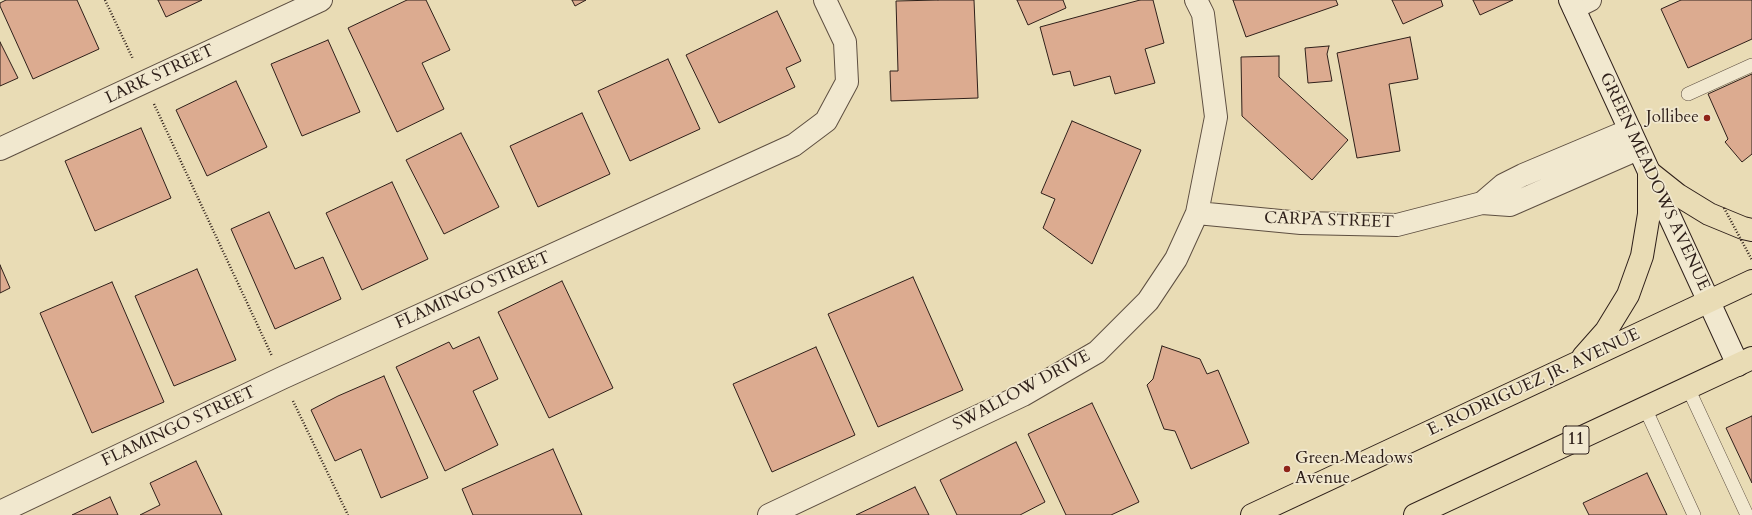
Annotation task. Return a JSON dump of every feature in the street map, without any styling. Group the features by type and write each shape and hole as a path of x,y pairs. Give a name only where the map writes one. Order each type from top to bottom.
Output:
{"main road":[{"path":"1649,172 1678,195 1710,214 1743,228 1752,230"},
{"path":"1578,363 1606,331 1628,295 1642,256 1649,214 1649,172"},
{"name":"E. RODRIGUEZ JR. AVENUE","path":"1252,515 1752,282"},
{"name":"11","path":"1415,515 1745,361"}],"street":[{"name":"LARK STREET","path":"0,149 321,0"},
{"name":"FLAMINGO STREET","path":"0,512 282,378 794,145 826,121 847,82 845,42 825,0"},
{"name":"SWALLOW DRIVE","path":"769,515 1023,395 1097,352 1148,301 1176,259 1197,213 1216,118 1203,14 1196,0"},
{"name":"GREEN MEADOWS AVENUE","path":"1578,3 1634,140 1709,302 1745,361"},
{"name":"CARPA STREET","path":"1197,213 1301,223 1397,225 1482,203 1510,205 1634,140"}],"lane":[{"path":"1688,94 1752,65"},
{"path":"1688,388 1747,515"},
{"path":"1645,408 1694,515"}],"path":[{"path":"105,0 282,378 348,515"},
{"path":"1724,208 1752,260"}],"building":[{"path":"6,0 77,0 99,49 33,79 0,6 0,3"},
{"path":"158,0 202,0 166,17"},
{"path":"407,0 426,0 450,50 422,63 444,109 397,132 348,28"},
{"path":"572,0 586,0 575,6"},
{"path":"974,0 978,98 891,101 890,71 898,71 896,1"},
{"path":"1017,0 1063,0 1066,8 1028,25"},
{"path":"1140,0 1153,0 1164,43 1145,49 1155,83 1115,94 1110,76 1074,86 1070,71 1053,75 1040,27"},
{"path":"1233,0 1336,0 1338,5 1246,37"},
{"path":"1392,0 1441,0 1443,6 1403,24"},
{"path":"1473,0 1513,0 1480,15"},
{"path":"1681,0 1752,0 1752,39 1688,68 1661,9"},
{"path":"777,11 801,61 786,68 795,87 719,123 686,55"},
{"path":"1410,37 1418,79 1389,84 1400,151 1357,158 1337,53"},
{"path":"328,40 360,112 302,136 271,64"},
{"path":"0,42 18,78 0,86"},
{"path":"1329,46 1327,54 1332,81 1308,83 1305,48"},
{"path":"1279,56 1279,77 1348,140 1312,180 1242,116 1241,57"},
{"path":"668,59 700,129 630,161 598,91"},
{"path":"1752,74 1752,154 1742,162 1725,142 1728,139 1708,94"},
{"path":"236,81 267,147 207,176 176,110"},
{"path":"582,113 610,174 538,207 510,146"},
{"path":"1072,121 1141,150 1092,264 1043,228 1055,199 1041,193"},
{"path":"141,128 171,198 95,231 65,161"},
{"path":"461,133 499,207 444,234 406,160"},
{"path":"392,182 428,259 362,290 326,213"},
{"path":"269,212 295,269 323,257 341,299 275,329 231,229"},
{"path":"0,265 10,288 0,293"},
{"path":"197,269 236,360 174,386 135,296"},
{"path":"913,277 963,390 878,427 828,314"},
{"path":"562,281 613,388 549,418 498,312"},
{"path":"112,282 164,402 92,433 40,313"},
{"path":"479,337 498,379 473,391 498,445 445,471 396,367 449,342 453,349"},
{"path":"1162,346 1200,359 1207,374 1218,370 1249,443 1191,469 1175,431 1164,429 1147,385 1153,379"},
{"path":"816,347 855,435 772,472 733,384"},
{"path":"384,376 428,478 381,498 361,449 335,461 311,410 338,396"},
{"path":"1092,403 1139,502 1111,515 1066,515 1028,434"},
{"path":"1752,416 1752,483 1726,428"},
{"path":"1016,442 1045,502 1020,515 957,515 940,480"},
{"path":"553,449 582,515 473,515 462,489"},
{"path":"196,461 222,515 140,515 160,505 150,483"},
{"path":"1647,473 1667,515 1589,515 1583,503"},
{"path":"915,487 929,515 856,515"},
{"path":"110,497 118,515 72,515"}],"place":[{"name":"Jollibee","path":"1707,118"},
{"name":"Green Meadows Avenue","path":"1287,469"}]}
